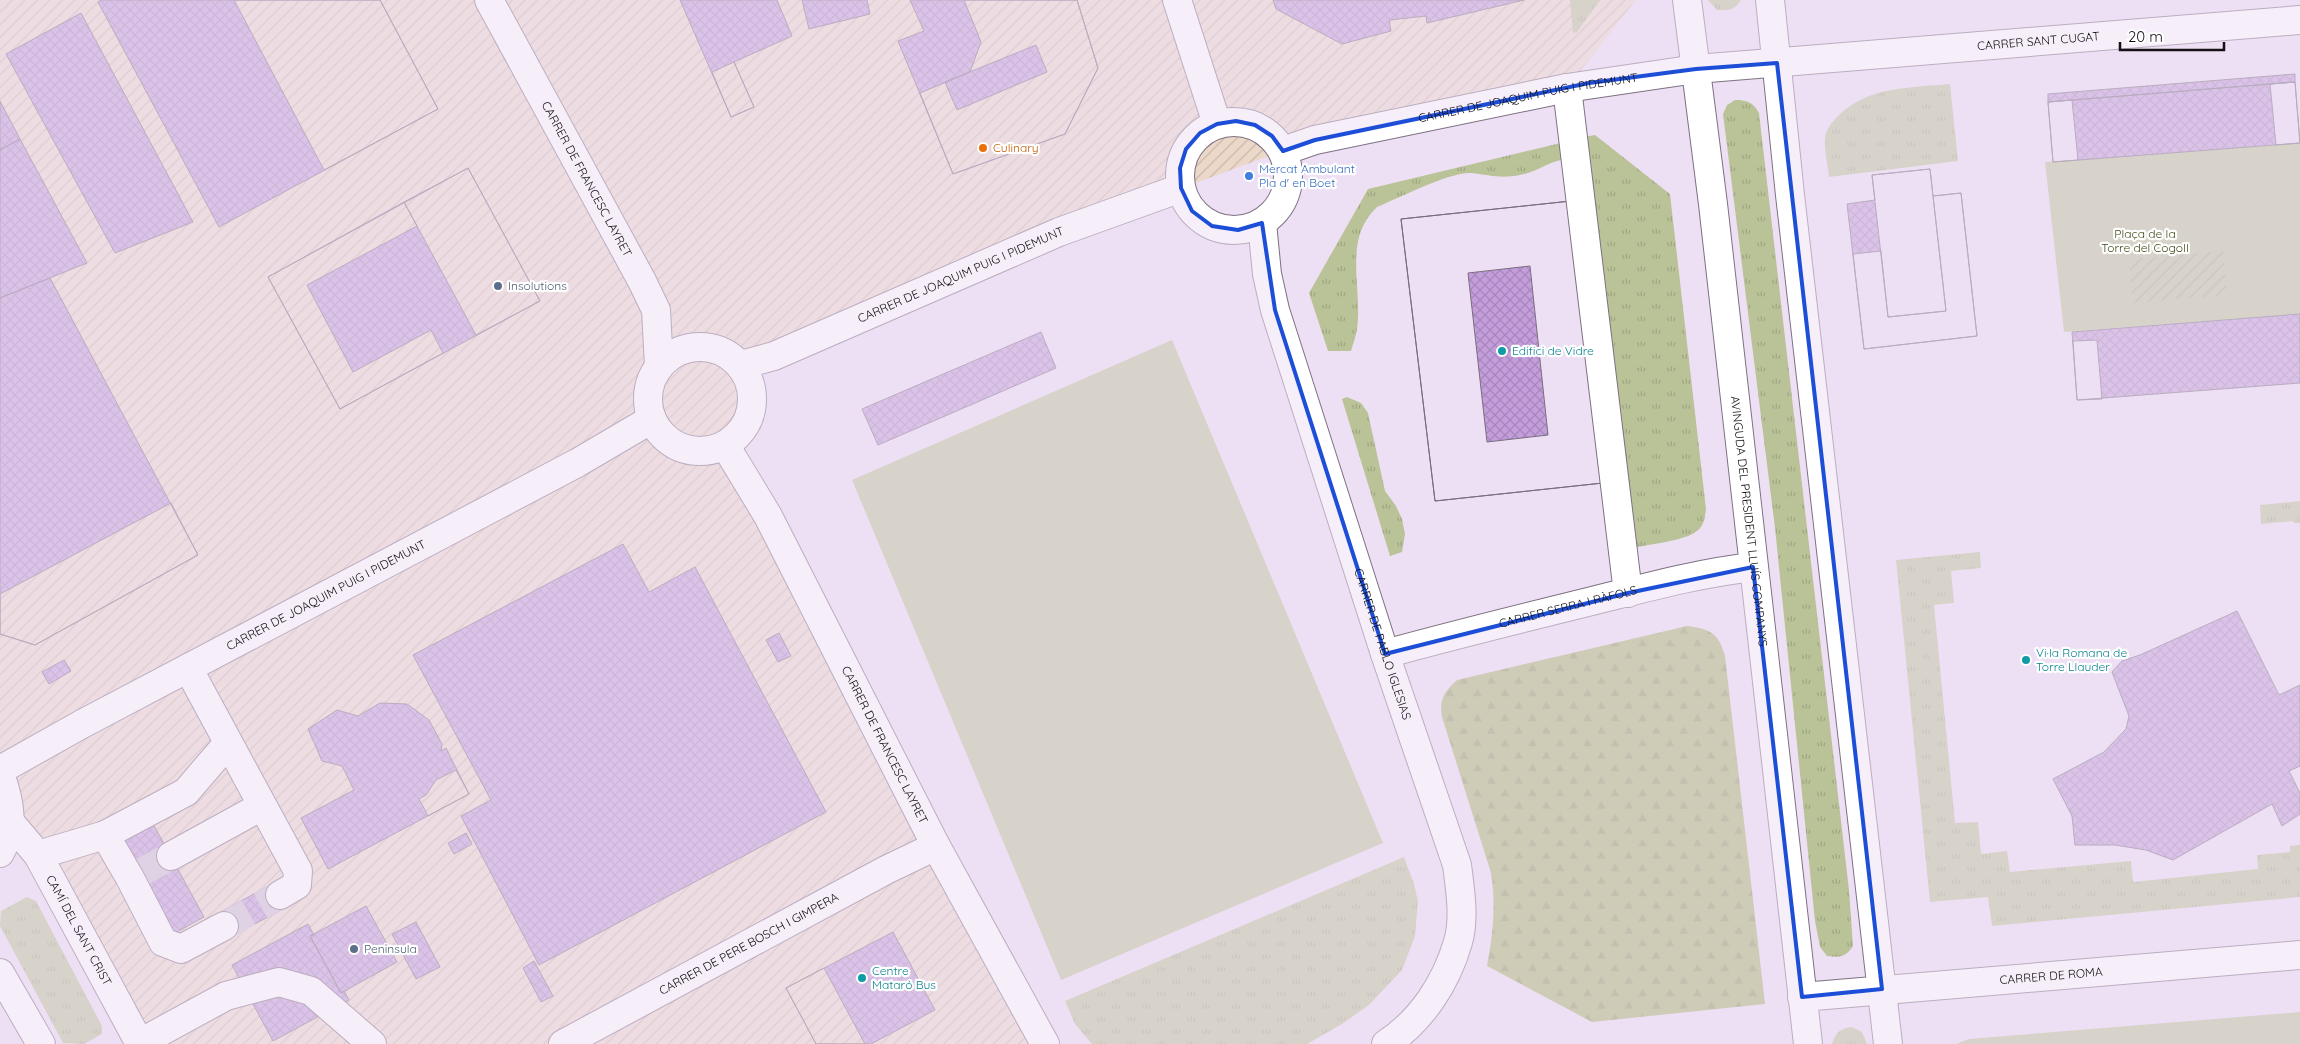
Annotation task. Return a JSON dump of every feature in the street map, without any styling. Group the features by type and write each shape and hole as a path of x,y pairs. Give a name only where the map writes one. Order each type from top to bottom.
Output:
{"street":[{"name":"CARRER DE FRANCESC LAYRET","path":"489,0 656,310 659,366"},
{"path":"1177,0 1217,124"},
{"name":"AVINGUDA DEL PRESIDENT LLUÍS COMPANYS","path":"1687,0 1808,1044"},
{"path":"1770,0 1790,195 1888,1044"},
{"name":"CARRER SANT CUGAT","path":"1776,63 2300,20"},
{"name":"CARRER DE JOAQUIM PUIG I PIDEMUNT","path":"1283,151 1315,140 1567,88 1696,69 1776,63"},
{"path":"1567,88 1628,593"},
{"path":"1236,121 1255,125 1272,136 1283,151 1289,170 1287,191 1277,209 1262,223 1238,230 1212,226 1192,210 1181,188 1180,168 1186,149 1200,134 1217,124 1236,121"},
{"name":"CARRER DE JOAQUIM PUIG I PIDEMUNT","path":"741,365 774,356 1059,232 1181,188"},
{"name":"CARRER DE PABLO IGLESIAS","path":"1262,223 1266,274 1275,310 1385,654 1457,865 1462,900 1459,941 1443,979 1424,1012 1386,1044"},
{"path":"691,347 709,347 727,354 741,365 750,382 752,407 744,428 725,445 704,451 683,448 664,437 648,409 649,386 659,366 673,354 691,347"},
{"name":"CARRER DE JOAQUIM PUIG I PIDEMUNT","path":"0,770 188,668 577,463 652,419"},
{"name":"CARRER DE FRANCESC LAYRET","path":"725,445 768,516 936,846 1045,1044"},
{"name":"CARRER SERRA I RÀFOLS","path":"1385,654 1628,593 1728,570 1753,567"},
{"path":"188,668 298,871 297,885 280,895"},
{"path":"38,855 105,835 186,792 228,743"},
{"path":"0,774 9,800 10,822 0,853"},
{"path":"171,856 262,806"},
{"name":"CAMÍ DEL SANT CRIST","path":"10,822 38,855 139,1044"},
{"path":"105,835 135,875 163,942 181,949 224,926"},
{"name":"CARRER DE PERE BOSCH I GIMPERA","path":"563,1044 886,870 936,846"},
{"name":"CARRER DE ROMA","path":"1802,997 2300,955"},
{"path":"0,973 41,1044"},
{"path":"139,1044 226,996 279,982 310,991 372,1044"}],"highlighted area":[{"path":"1777,63 1882,989 1802,997 1753,567 1628,593 1385,654 1275,310 1262,223 1238,230 1212,226 1192,211 1181,188 1180,168 1186,149 1200,133 1217,124 1236,121 1255,125 1272,136 1283,151 1315,140 1589,83 1696,69"}],"shaded area":[{"path":"0,0 1636,0 1567,88 1283,151 1105,216 741,365 750,382 753,407 744,428 725,445 1045,1044 140,1044 0,774"}],"green space":[{"path":"1570,0 1600,0 1577,32 1573,33"},
{"path":"1708,0 1741,0 1734,8 1717,10"},
{"path":"1950,84 1958,161 1829,177 1825,136 1834,120 1850,106 1863,99 1890,90"},
{"path":"1735,100 1749,102 1759,113 1849,890 1853,946 1845,955 1839,957 1827,956 1820,947 1815,921 1775,528 1723,114 1727,105"},
{"path":"1595,135 1670,194 1706,509 1701,527 1692,534 1676,540 1633,548 1584,137"},
{"path":"1565,142 1567,159 1554,162 1526,174 1507,177 1471,173 1462,174 1437,181 1377,207 1366,220 1360,234 1357,249 1357,332 1351,351 1328,351 1309,293 1368,189"},
{"name":"Plaça de la Torre del Cogoll","path":"2300,143 2300,314 2064,332 2045,162"},
{"path":"2223,251 2227,295 2133,303 2129,259"},
{"path":"1172,340 1383,843 1061,980 852,480"},
{"path":"1347,397 1361,403 1368,413 1385,491 1396,506 1402,519 1405,534 1402,552 1390,556 1342,399"},
{"path":"2300,501 2300,523 2294,523 2293,521 2261,524 2260,505"},
{"path":"1980,552 1981,568 1951,571 1954,603 1934,605 1955,823 1978,822 1981,854 2007,851 2010,872 2131,861 2133,882 2258,869 2257,855 2290,852 2290,846 2300,845 2300,897 1992,926 1988,897 1930,902 1896,560"},
{"path":"1687,626 1707,630 1712,633 1719,642 1725,656 1765,1004 1592,1022 1487,966 1493,920 1491,873 1442,717 1441,705 1446,692 1457,680"},
{"path":"1404,857 1418,901 1415,936 1402,970 1369,1005 1342,1024 1307,1044 1092,1044 1075,1024 1065,1001"},
{"path":"27,897 36,901 102,1026 102,1034 84,1044 63,1043 0,926 1,911"},
{"path":"2300,1012 2300,1044 1956,1044 1969,1039"},
{"path":"1852,1027 1862,1032 1867,1044 1832,1044 1839,1032"}],"building":[{"path":"101,0 380,0 438,109 219,227 98,2"},
{"path":"234,0 380,0 438,109 324,170"},
{"path":"680,0 777,0 792,36 734,62 754,107 731,117"},
{"path":"802,0 867,0 870,14 809,29"},
{"path":"910,0 1077,0 1098,68 1065,134 953,174 898,41 924,31"},
{"path":"964,0 1077,0 1098,68 1065,134 953,174 920,93 970,72 981,42"},
{"path":"1273,0 1524,0 1427,23 1426,16 1389,20 1391,31 1342,44 1276,9"},
{"path":"81,13 193,222 115,253 6,54"},
{"path":"1036,45 1047,72 957,110 945,82"},
{"path":"734,62 754,107 731,117 712,72"},
{"path":"2295,74 2295,82 2048,102 2048,94"},
{"path":"2295,82 2300,143 2053,162 2048,102"},
{"path":"2295,82 2300,143 2276,145 2270,84"},
{"path":"2072,100 2078,160 2053,162 2048,102"},
{"path":"0,101 20,139 0,150"},
{"path":"20,139 87,263 0,298 0,150"},
{"path":"468,168 540,301 340,409 268,277"},
{"path":"468,168 540,301 476,335 404,202"},
{"path":"1930,169 1946,311 1888,317 1872,175"},
{"path":"1930,169 1933,196 1961,193 1977,336 1864,349 1847,204 1875,200 1872,175"},
{"path":"1961,193 1977,336 1864,349 1853,254 1881,251 1888,317 1946,311 1933,196"},
{"name":"Edifici de Vidre","path":"1571,201 1603,483 1435,501 1401,219","holes":["1530,266 1548,435 1487,442 1468,273"]},
{"name":"Edifici de Vidre","path":"1571,201 1603,483 1435,501 1401,219"},
{"path":"404,202 417,226 307,285 353,372 431,330 443,353 340,409 268,277"},
{"path":"50,278 198,555 35,645 0,634 0,298"},
{"path":"2300,314 2300,383 2077,400 2072,332"},
{"path":"1041,332 1056,368 878,445 862,409"},
{"path":"2097,340 2102,399 2077,400 2073,341"},
{"path":"171,503 198,555 35,645 0,634 0,594"},
{"path":"623,544 649,592 695,567 826,812 539,965 461,816 491,800 413,655"},
{"path":"2237,611 2279,695 2300,685 2300,766 2289,771 2300,793 2300,814 2282,826 2272,804 2173,860 2146,850 2115,845 2075,845 2072,816 2053,779 2104,752 2126,729 2129,716 2112,672 2122,661 2140,655"},
{"path":"779,633 791,656 778,662 766,640"},
{"path":"64,660 71,671 49,684 42,672"},
{"path":"380,703 407,704 429,720 442,744 441,751 446,748 469,794 328,869 301,818 354,790 342,766 322,761 308,729 337,710 358,716"},
{"path":"456,770 469,794 428,816 419,799 426,795 436,780"},
{"path":"152,822 204,917 173,934 121,839"},
{"path":"466,833 472,844 454,854 448,843"},
{"path":"274,883 287,907 230,937 217,914"},
{"name":"Peninsula","path":"366,906 397,962 341,993 310,936"},
{"path":"416,922 440,967 416,979 392,934"},
{"path":"308,924 314,935 310,936 341,993 344,991 349,1000 273,1041 232,965"},
{"name":"Centre Mataró Bus","path":"893,932 935,1010 871,1044 816,1044 786,988"},
{"path":"534,961 553,996 541,1002 523,968"},
{"path":"824,968 865,1044 816,1044 786,988"}],"tunnel":[{"path":"140,873 171,856"},
{"path":"224,926 280,895"}],"place":[{"name":"Culinary","path":"983,148"},
{"name":"Mercat Ambulant Pla d' en Boet","path":"1249,176"},
{"name":"Insolutions","path":"498,286"},
{"name":"Edifici de Vidre","path":"1502,351"},
{"name":"Vi·la Romana de Torre Llauder","path":"2026,660"},
{"name":"Peninsula","path":"354,949"},
{"name":"Centre Mataró Bus","path":"862,978"}]}
